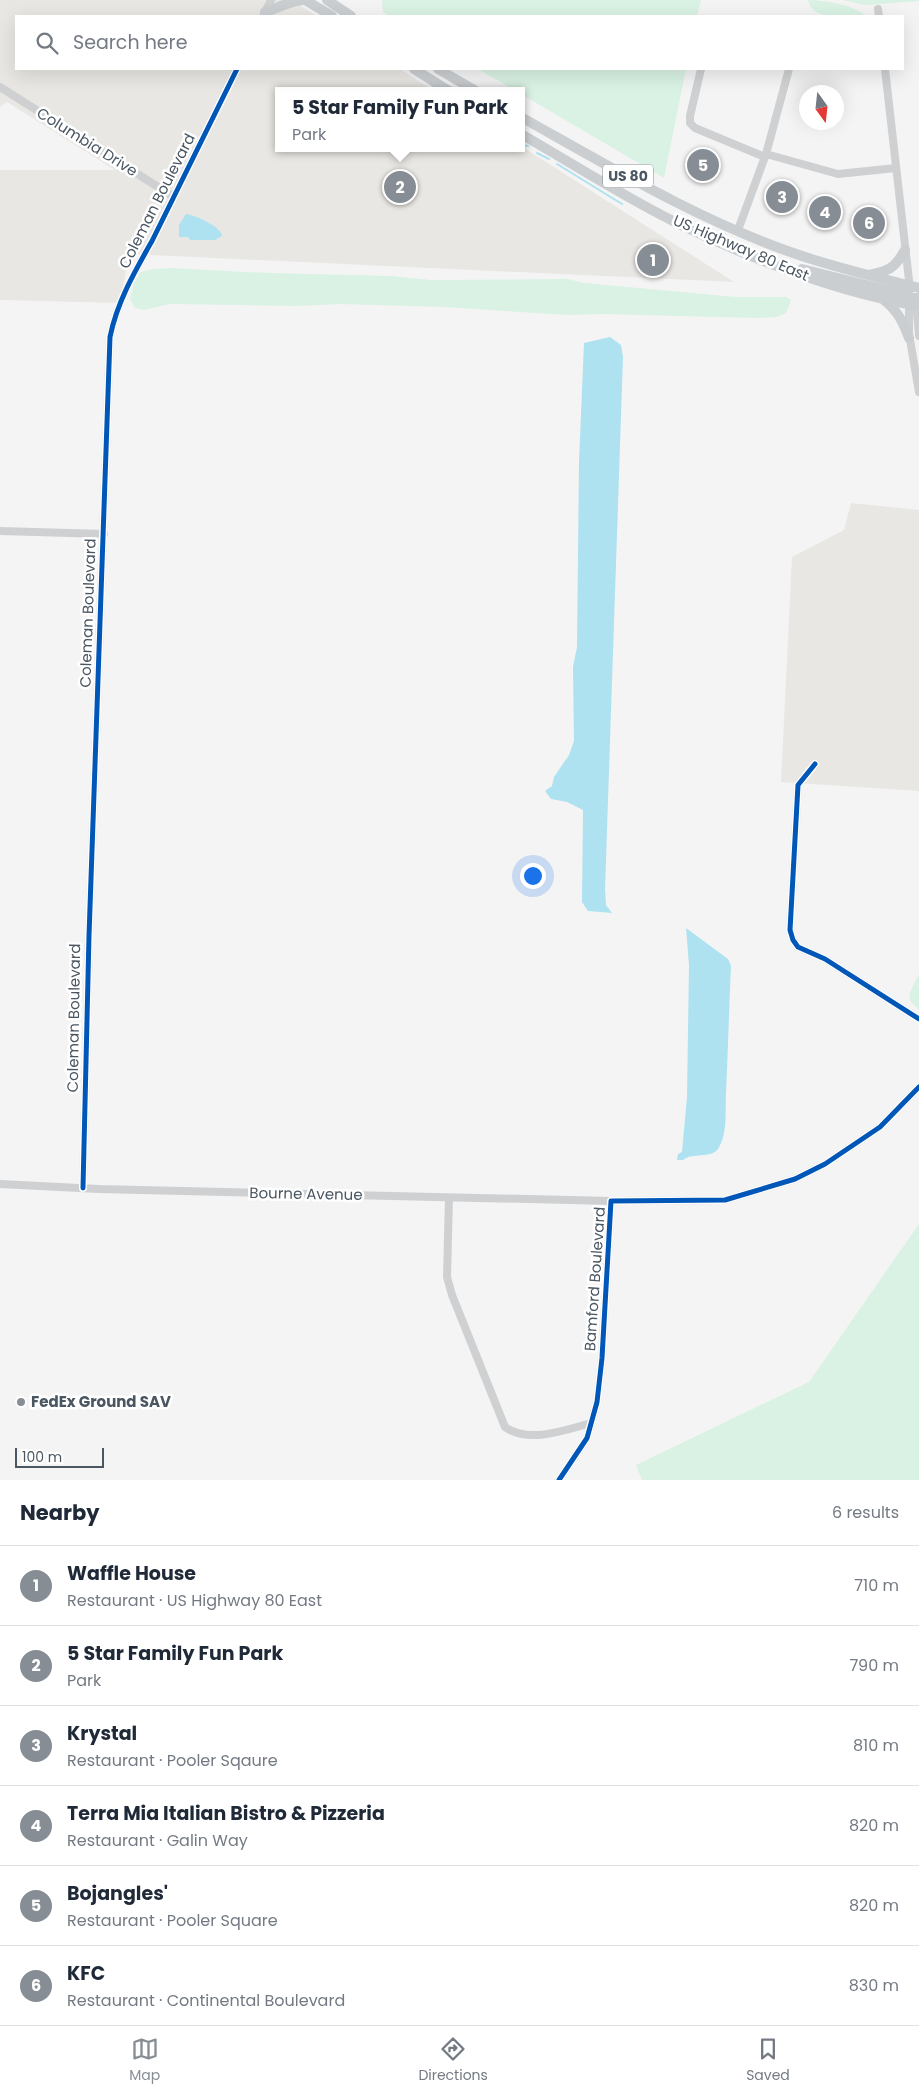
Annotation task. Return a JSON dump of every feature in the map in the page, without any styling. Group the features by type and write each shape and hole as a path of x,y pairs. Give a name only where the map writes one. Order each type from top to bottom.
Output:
{"main road":[{"path":"264,14 276,10 286,3 304,0 330,15"},
{"path":"327,0 350,15"},
{"path":"416,70 442,87"},
{"path":"440,70 469,87"},
{"name":"US Highway 80 East","path":"525,119 686,208 802,256 867,276 914,287"},
{"name":"US Highway 80 East","path":"525,136 681,225 768,262 840,288 881,298 916,303"},
{"path":"867,276 885,272 893,267 905,250"},
{"path":"768,262 830,275 902,294 914,287"},
{"path":"881,298 896,311 914,337"}],"street":[{"path":"264,14 271,0"},
{"name":"Coleman Boulevard","path":"82,1188 107,391 112,327 136,268 174,197 237,70"},
{"path":"701,70 690,116 690,123 694,128 766,156 838,174 896,168"},
{"path":"738,230 766,156 789,70"},
{"path":"885,70 905,250 916,303 914,337 919,392"},
{"name":"Columbia Drive","path":"0,88 174,197"},
{"path":"0,531 104,534"},
{"path":"815,764 798,785 790,930 793,940 798,947 825,960 919,1019"},
{"name":"Bamford Boulevard","path":"559,1480 587,1438 597,1402 602,1358 611,1201 725,1200 795,1179 824,1164 880,1127 919,1087"},
{"name":"Bourne Avenue","path":"0,1184 82,1188 611,1201"},
{"path":"450,1198 447,1278 452,1295 505,1427 512,1432 530,1435 548,1433 591,1423"}],"shaded area":[{"path":"0,0 292,0 315,15 15,15 15,70 402,70 428,87 275,87 275,152 525,152 525,149 734,282 129,254 120,303 0,300 0,170 115,170 7,102 0,107"},
{"path":"851,503 919,510 919,791 781,782 792,557 844,530"}],"green space":[{"path":"382,0 701,0 697,15 388,15 383,12"},
{"path":"808,0 823,1 854,9 865,15 824,15 811,7"},
{"path":"843,0 919,0 919,1 865,5"},
{"path":"480,70 686,70 664,178 525,96 525,87 509,87"},
{"path":"171,268 391,276 431,280 568,279 584,283 736,297 786,297 791,300 786,313 777,317 758,318 603,314 567,315 444,307 341,304 297,306 170,304 144,310 135,308 130,299 134,283 141,272"},
{"path":"919,974 919,1010 910,1001 910,992"},
{"path":"919,1224 919,1480 642,1480 636,1465 809,1382"}],"water":[{"path":"186,214 213,225 222,236 215,240 190,240 188,237 179,237 179,225"},
{"path":"610,337 621,345 623,357 605,889 606,905 612,913 588,911 582,902 583,810 567,802 551,799 545,791 552,786 554,777 569,755 574,741 573,667 577,647 579,462 584,343"},
{"path":"686,928 728,959 731,966 725,1122 721,1143 715,1152 677,1160 678,1154 682,1152 687,1097 689,965"}],"waterway":[{"path":"537,153 549,159"},
{"path":"557,164 622,204"}],"cycle path":[{"path":"83,1188 89,936 110,337 117,311 127,287 152,241 237,70"},
{"path":"815,764 798,785 790,930 793,940 798,947 825,959 919,1019"},
{"path":"559,1480 587,1438 597,1402 602,1358 611,1201 725,1200 795,1179 825,1164 880,1127 919,1087"}],"place":[{"name":"Bojangles'","path":"703,165"},
{"name":"5 Star Family Fun Park","path":"400,187"},
{"name":"Krystal","path":"782,197"},
{"name":"Terra Mia Italian Bistro & Pizzeria","path":"825,212"},
{"name":"KFC","path":"869,223"},
{"name":"Waffle House","path":"653,260"},
{"name":"FedEx Ground SAV","path":"21,1402"}]}
